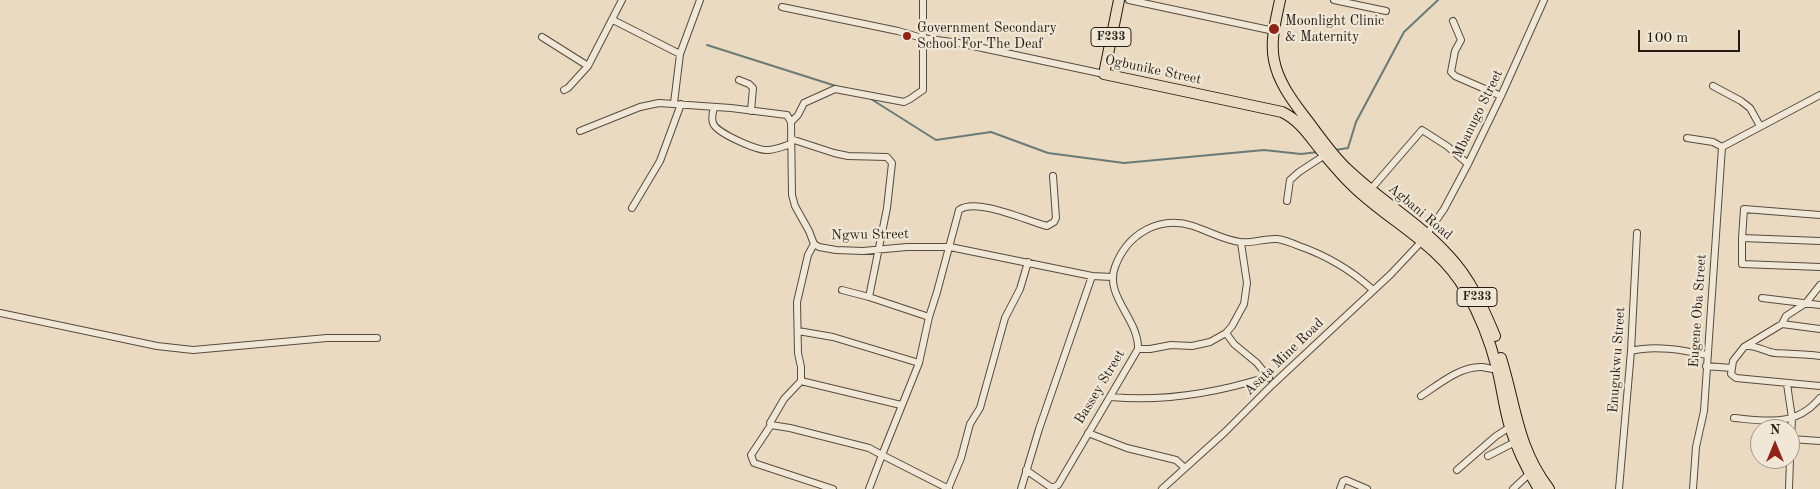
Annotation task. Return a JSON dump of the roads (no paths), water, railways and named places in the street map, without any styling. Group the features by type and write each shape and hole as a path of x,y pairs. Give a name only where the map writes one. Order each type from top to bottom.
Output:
{"main road":[{"name":"F233","path":"1104,74 1119,0"},
{"name":"Agbani Road","path":"1280,0 1272,46 1276,67 1284,86 1326,151 1355,188 1425,238 1466,291 1485,330 1498,370 1510,427 1529,474 1539,489"},
{"name":"Ogbunike Street","path":"1104,74 1282,112"},
{"path":"1282,112 1294,103"},
{"name":"Agbani Road","path":"1282,112 1298,122 1326,151 1457,264 1482,306 1495,337 1520,433 1536,470 1550,489"}],"street":[{"path":"564,90 588,66 622,0"},
{"path":"632,208 660,161 678,104 680,54 700,0"},
{"path":"580,131 640,107 659,103 787,115 791,122 798,115 804,103 835,90 904,102 924,90 923,0"},
{"path":"1129,0 1274,30"},
{"path":"1334,0 1386,12"},
{"name":"Mbanugo Street","path":"1425,238 1444,209 1468,164 1544,0"},
{"name":"Ogbunike Street","path":"782,7 922,38 959,43 1104,74"},
{"path":"613,20 680,54"},
{"path":"1453,21 1461,40 1455,51 1451,72 1455,76 1501,96"},
{"path":"542,37 588,66"},
{"path":"739,80 753,88 751,111"},
{"path":"1712,86 1742,100 1750,108 1760,126"},
{"path":"1687,138 1713,142 1722,148 1820,95"},
{"path":"714,107 713,123 715,127 760,149 768,150 791,141 848,156 887,157 890,159 892,163 887,208 869,296"},
{"name":"Ngwu Street","path":"791,122 792,195 795,206 814,244 819,247 836,250 950,247 1092,276 1112,277"},
{"path":"1371,190 1422,130 1447,146 1468,164"},
{"name":"Eugene Oba Street","path":"1693,489 1696,447 1704,411 1722,148"},
{"path":"1287,201 1290,180 1326,151"},
{"path":"869,489 919,363 929,318 959,210 964,206 992,208 1036,224 1047,226 1052,224 1056,218 1054,176"},
{"path":"1820,214 1744,209 1742,238 1742,264 1820,267"},
{"path":"1112,277 1118,258 1134,237 1149,227 1164,223 1175,223 1191,226 1241,243 1262,239 1278,239 1314,251 1345,267 1373,290"},
{"name":"Enugukwu Street","path":"1619,489 1631,351 1637,233"},
{"name":"Asata Mine Road","path":"1162,489 1225,432 1425,238"},
{"path":"1742,238 1820,241"},
{"path":"1138,348 1150,349 1171,345 1192,346 1210,342 1226,333 1244,304 1246,283 1241,243"},
{"path":"814,244 808,254 796,302 801,381 784,399 770,421 771,425 752,455 754,463 832,489"},
{"path":"771,425 869,448 949,489 961,458 970,424 980,408 1005,318 1020,288 1028,262"},
{"path":"1021,489 1074,324 1092,276"},
{"name":"Bassey Street","path":"1026,470 1052,488 1058,485 1138,348 1135,332 1114,290 1112,277"},
{"path":"1820,284 1806,303 1786,316 1782,324 1744,347 1733,360 1730,374 1736,378 1820,386"},
{"path":"842,290 869,296 929,318"},
{"path":"1762,298 1820,305"},
{"path":"0,313 157,346 193,350 328,338 377,338"},
{"path":"1782,324 1820,329"},
{"path":"798,330 834,337 919,363"},
{"path":"1226,333 1234,344 1257,363 1268,377 1276,382"},
{"path":"1748,346 1755,346 1765,351 1777,353 1820,356"},
{"path":"1631,351 1644,348 1687,351 1707,356"},
{"path":"1706,366 1732,368"},
{"path":"1421,396 1456,374 1480,367 1498,370"},
{"path":"1111,397 1159,398 1203,393 1268,377"},
{"path":"801,381 901,405"},
{"path":"1787,384 1792,418"},
{"path":"1734,418 1769,421 1792,418 1806,411 1820,398"},
{"path":"1457,470 1496,436 1510,427"},
{"path":"1088,433 1127,448 1176,460 1186,468"},
{"path":"1800,440 1820,441"},
{"path":"1488,456 1516,442"},
{"path":"1788,489 1789,469"},
{"path":"1513,489 1529,474"},
{"path":"1340,489 1343,481 1346,480 1367,489"}],"waterway":[{"path":"1335,150 1348,148 1356,122 1404,32 1438,0"},
{"path":"707,45 836,86"},
{"path":"871,99 936,140 991,132 1048,153 1124,163 1264,150 1301,154 1318,152"}],"place":[{"name":"Moonlight Clinic & Maternity","path":"1274,29"},
{"name":"Government Secondary School For The Deaf","path":"907,36"}]}
